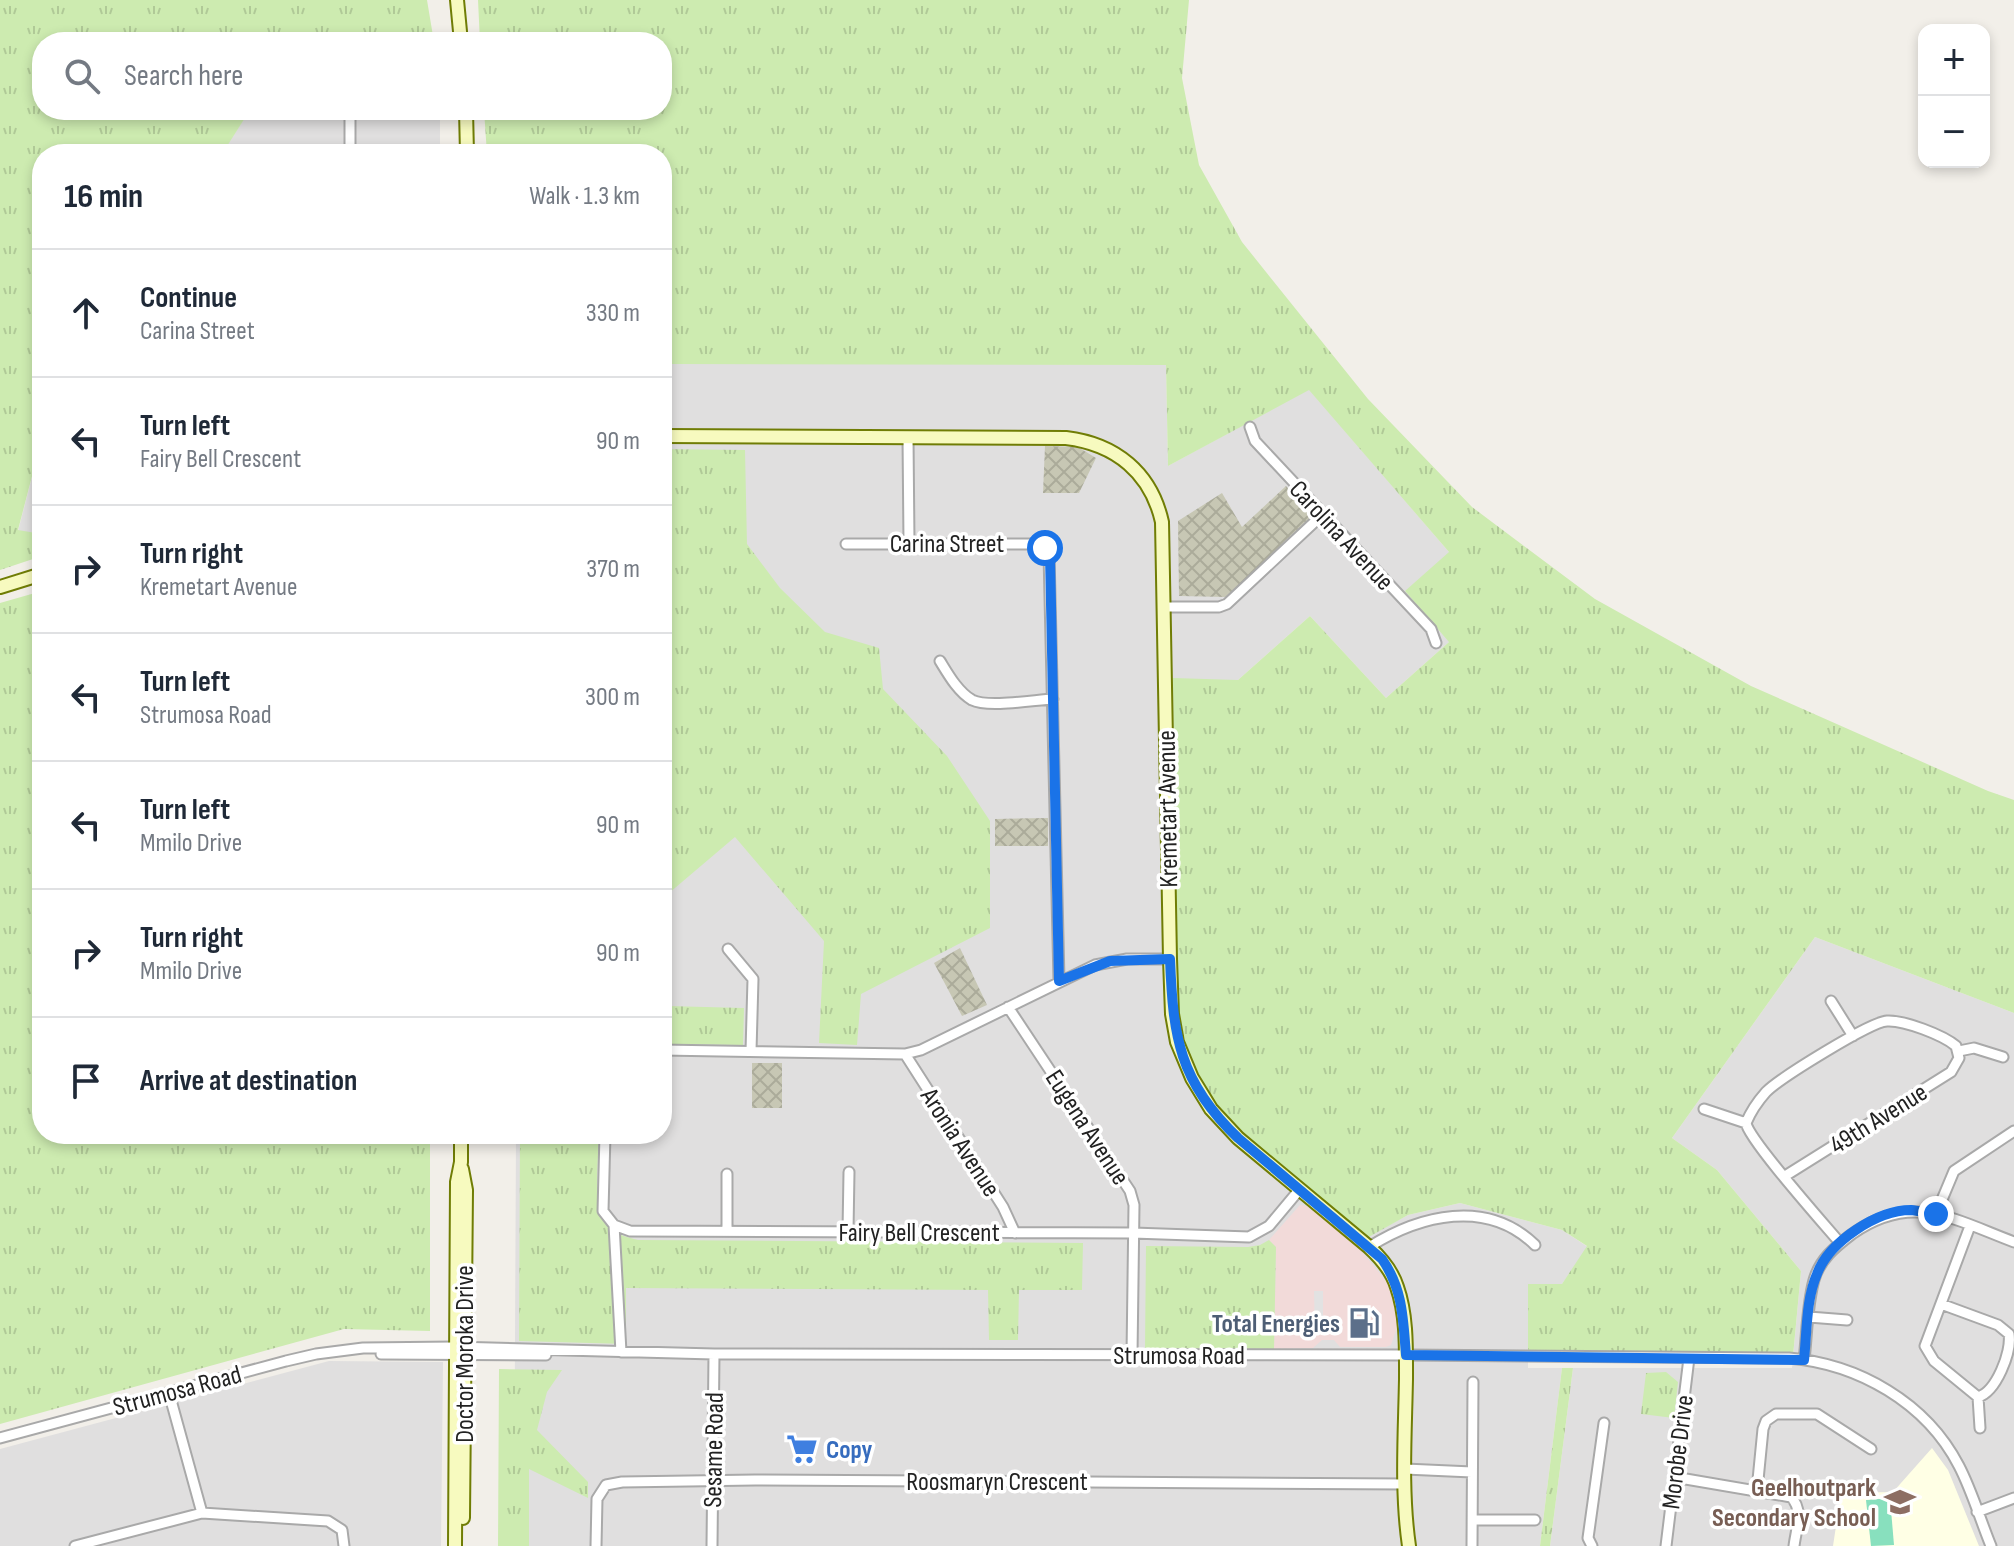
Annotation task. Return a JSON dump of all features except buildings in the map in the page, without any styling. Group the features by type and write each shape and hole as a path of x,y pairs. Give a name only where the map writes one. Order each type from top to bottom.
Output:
{"street":[{"path":"457,0 460,32"},
{"path":"350,120 350,144"},
{"path":"466,120 467,144"},
{"name":"Carolina Avenue","path":"1250,427 1255,441 1431,629 1436,643"},
{"name":"Kremetart Avenue","path":"672,436 1066,438 1090,442 1114,453 1141,474 1159,508 1162,522 1170,959 1172,1014 1177,1042 1192,1078 1219,1120 1369,1247 1382,1259 1396,1283 1402,1304 1406,1355 1405,1484 1409,1546"},
{"path":"908,437 909,542"},
{"path":"1163,607 1219,607 1227,604 1322,515"},
{"name":"Carina Street","path":"846,544 1034,544 1045,548 1050,557 1059,981"},
{"path":"0,587 32,577"},
{"path":"940,661 961,690 973,700 988,703 1053,699"},
{"path":"728,949 753,979 751,1051"},
{"path":"672,1050 905,1054 921,1050 1059,981 1110,961 1170,959"},
{"path":"1831,1001 1853,1036"},
{"name":"Eugena Avenue","path":"1008,1007 1126,1184 1134,1205 1132,1355"},
{"path":"1840,1243 1750,1134 1746,1123 1768,1090 1877,1023 1897,1022 1943,1038 1959,1051 1974,1048 2003,1057"},
{"name":"49th Avenue","path":"1785,1176 1951,1072 1957,1065 1959,1051"},
{"name":"Aronia Avenue","path":"905,1054 1003,1207 1015,1233"},
{"path":"1704,1109 1746,1123"},
{"path":"1936,1214 1954,1171 2014,1131"},
{"name":"Doctor Moroka Drive","path":"461,1144 457,1182 462,1546"},
{"path":"605,1144 603,1211 614,1225 621,1352"},
{"path":"848,1231 849,1172"},
{"path":"727,1174 727,1231"},
{"name":"Fairy Bell Crescent","path":"614,1225 630,1231 1133,1233 1249,1237 1269,1226 1300,1189"},
{"path":"1804,1360 1817,1272 1830,1252 1860,1229 1890,1214 1911,1210 1936,1214 2014,1242"},
{"path":"1369,1247 1404,1227 1457,1214 1470,1214 1516,1229 1535,1245"},
{"path":"1970,1226 1926,1341 1926,1350 1934,1361 1978,1397 1980,1428"},
{"path":"1941,1304 1998,1325 2010,1337 1994,1384 1987,1394 1978,1397"},
{"path":"1809,1317 1847,1320"},
{"name":"Strumosa Road","path":"0,1438 316,1354 355,1350 371,1354 459,1351 1804,1360 1858,1375 1915,1410 1958,1463 1991,1546"},
{"name":"Doctor Moroka Drive","path":"455,1546 459,1351"},
{"name":"Sesame Road","path":"712,1546 714,1354"},
{"name":"Morobe Drive","path":"1666,1546 1689,1358"},
{"path":"1472,1546 1473,1382"},
{"path":"169,1393 202,1513"},
{"path":"1757,1490 1763,1429 1766,1421 1776,1414 1817,1414 1871,1449"},
{"path":"1592,1546 1588,1538 1604,1423"},
{"path":"1405,1469 1472,1472"},
{"path":"1674,1477 1785,1495 1795,1501 1799,1511 1794,1546"},
{"name":"Roosmaryn Crescent","path":"596,1546 597,1499 606,1485 622,1482 1405,1484"},
{"path":"1977,1512 2014,1498"},
{"path":"75,1546 202,1513 328,1521 342,1530 344,1546"},
{"path":"1473,1520 1535,1520"}],"shaded area":[{"path":"243,120 440,120 440,144 228,144"},
{"path":"672,361 1166,365 1168,466 1309,389 1449,552 1449,642 1386,698 1310,616 1238,680 1175,958 1183,1039 1367,1237 1408,1215 1460,1203 1562,1230 1588,1247 1562,1284 1528,1285 1528,1368 1562,1368 1540,1546 514,1546 516,1144 672,1144"},
{"path":"1045,446 1078,447 1096,458 1079,493 1043,493"},
{"path":"32,477 32,533 18,531"},
{"path":"1286,486 1313,515 1226,597 1179,596 1178,521 1222,493 1242,527"},
{"path":"1048,818 1048,846 995,846 995,819"},
{"path":"1815,937 2014,1013 2014,1546 1550,1546 1573,1368 1792,1368 1801,1271 1717,1170 1672,1138"},
{"path":"960,948 987,1005 962,1016 934,963"},
{"path":"752,1063 782,1063 782,1108 752,1108"},
{"path":"1300,1205 1307,1206 1353,1241 1387,1282 1396,1311 1397,1327 1391,1345 1340,1347 1334,1340 1322,1340 1313,1348 1274,1349 1276,1247 1269,1240"},
{"path":"1314,1291 1323,1291 1323,1333 1315,1333"},
{"path":"329,1361 443,1362 441,1546 0,1546 0,1449"},
{"name":"Geelhoutpark Secondary School","path":"1932,1448 1948,1470 1979,1546 1833,1546 1841,1493 1893,1492"}],"green space":[{"path":"0,0 427,0 432,32 32,32 32,120 244,120 228,144 32,144 32,476 18,530 32,532 32,559 0,570"},
{"path":"478,0 1189,0 1182,78 1199,165 1242,242 1368,399 1472,507 1595,599 1751,686 2014,800 2014,1013 1815,937 1672,1138 1717,1170 1801,1271 1793,1356 1528,1351 1528,1284 1562,1284 1587,1246 1562,1230 1460,1203 1408,1215 1367,1238 1223,1117 1189,1057 1179,1014 1175,958 1173,678 1238,680 1310,616 1386,698 1449,642 1405,591 1449,552 1309,390 1168,466 1166,365 672,364 672,144 486,144 485,120 672,120 672,32 480,32"},
{"path":"672,449 745,450 747,544 780,588 825,632 879,648 883,689 947,756 990,821 990,928 861,994 857,1045 819,1043 824,941 735,837 672,891"},
{"path":"32,594 32,1144 430,1144 430,1331 344,1329 0,1424 0,603"},
{"path":"672,1006 744,1008 743,1045 672,1044"},
{"path":"520,1144 599,1144 597,1183 603,1219 619,1234 638,1240 1083,1243 1082,1290 1019,1290 1018,1340 989,1340 988,1290 626,1288 626,1344 519,1341"},
{"path":"1269,1240 1276,1247 1274,1349 1145,1348 1146,1246 1248,1247"},
{"path":"1562,1368 1573,1368 1550,1546 1540,1546"},
{"path":"499,1369 562,1370 547,1392 537,1430 588,1482 588,1498 529,1469 529,1546 498,1546"},
{"path":"1666,1372 1678,1382 1674,1418 1641,1414 1646,1373"},
{"path":"1890,1498 1894,1545 1871,1546 1866,1500"}],"place":[{"name":"Total Energies","path":"1364,1323"},
{"name":"Copy","path":"802,1449"},
{"name":"Geelhoutpark Secondary School","path":"1900,1502"}],"route":[{"path":"1045,548 1050,557 1059,981 1110,961 1170,959 1172,1014 1177,1042 1202,1095 1219,1120 1238,1138 1382,1259 1401,1296 1406,1355 1804,1360 1814,1281 1830,1252 1860,1229 1890,1214 1911,1210 1936,1214"}]}
